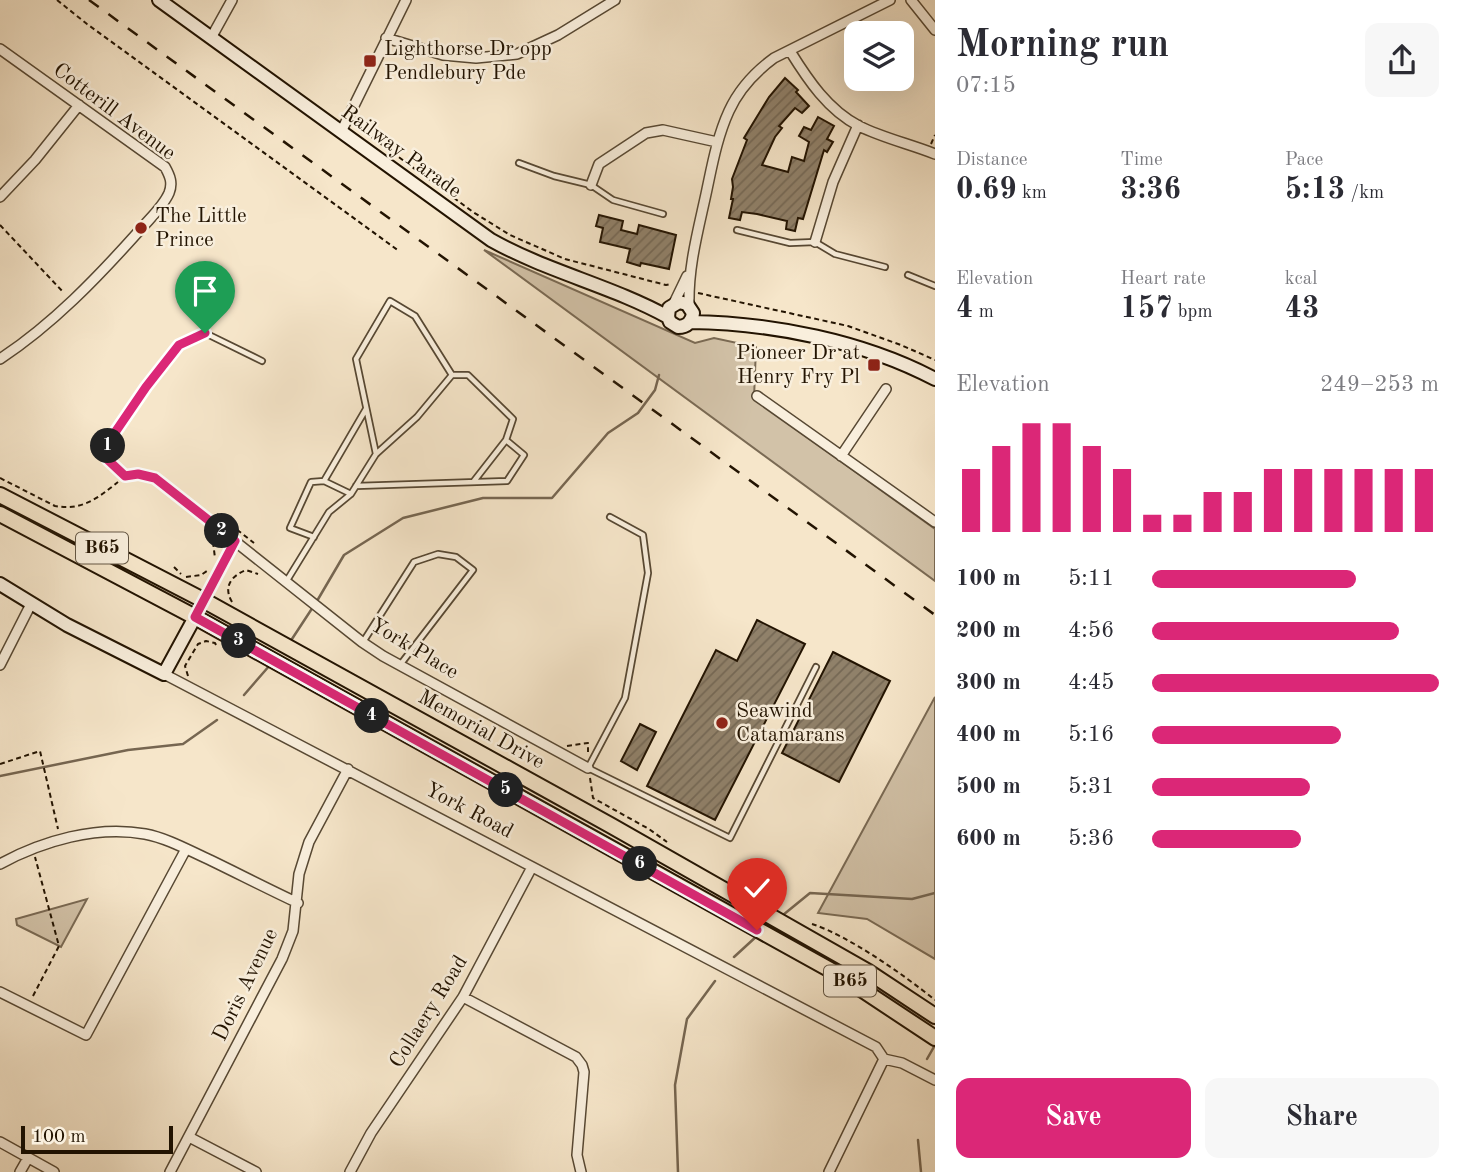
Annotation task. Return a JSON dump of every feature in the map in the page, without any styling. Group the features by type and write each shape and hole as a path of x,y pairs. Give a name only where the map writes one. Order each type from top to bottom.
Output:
{"main road":[{"name":"Railway Parade","path":"159,0 468,225 506,248 639,301 671,308"},
{"path":"690,312 686,325 678,327 670,322 671,308 683,302 690,312 723,322 843,343 892,359 935,379"},
{"name":"Memorial Drive","path":"0,495 203,600 933,1009"},
{"name":"Memorial Drive","path":"0,514 248,646 843,977 935,1038"},
{"name":"York Road","path":"0,584 67,625 164,674"},
{"path":"164,674 195,617"}],"street":[{"path":"211,38 232,0"},
{"path":"341,132 406,0"},
{"path":"386,38 443,55 476,58 517,54 558,35 615,0"},
{"path":"690,312 685,290 717,142 729,110 742,88 759,69 775,58 890,0"},
{"path":"911,0 935,30"},
{"name":"Cotterill Avenue","path":"0,49 165,167 171,177 171,190 164,202 112,262 55,317 0,359"},
{"path":"790,51 811,84 832,106 858,125 935,155"},
{"path":"0,197 35,160 79,105"},
{"path":"815,242 833,182 858,125"},
{"path":"591,185 599,164 646,133 663,130 717,142"},
{"path":"671,308 685,290"},
{"path":"841,456 886,389"},
{"path":"757,396 935,522"},
{"name":"York Place","path":"125,476 138,474 155,478 362,642 588,768"},
{"path":"195,617 235,541"},
{"path":"0,665 31,604"},
{"name":"York Road","path":"164,674 876,1047 884,1059 902,1063 935,1080"},
{"name":"Doris Avenue","path":"170,1172 282,959 293,931 299,874 309,842 348,769"},
{"path":"0,864 33,849 101,831 146,834 186,849 298,903"},
{"path":"0,992 86,1035 186,849"},
{"name":"Collaery Road","path":"351,1172 371,1133 463,997 532,867"},
{"path":"463,997 576,1057 582,1065 584,1072 577,1155 581,1172"},
{"path":"829,1172 884,1059"},
{"path":"189,1137 256,1172"},
{"path":"0,1142 54,1172"},
{"path":"20,1172 28,1158"}],"lane":[{"path":"519,163 554,176 591,185 613,200 663,214"},
{"path":"737,230 790,243 815,242 835,254 885,267"},
{"path":"908,275 935,286"},
{"path":"376,454 356,359 390,301 415,316 452,375"},
{"path":"125,476 108,460 108,445 179,345 205,333 262,361"},
{"path":"286,582 329,512 351,494 376,454 416,417 452,375 468,375 513,419 506,440 474,482"},
{"path":"324,481 366,409"},
{"path":"356,486 507,481 524,455 506,440"},
{"path":"314,537 290,528 311,482 324,481 351,494"},
{"path":"610,517 643,535 649,573 625,698 588,768 730,838 816,667"},
{"path":"362,642 414,562 438,554 456,557 473,570 400,665"}],"path":[{"path":"57,0 399,251"},
{"path":"358,127 473,212 510,235 565,259 666,285 676,283 685,290 848,326 935,360"},
{"path":"0,225 72,301"},
{"path":"0,478 55,506 75,507 93,500 125,476"},
{"path":"213,542 216,557"},
{"path":"174,567 186,577 201,575 209,569"},
{"path":"234,605 229,598 228,589 232,578 246,570 258,574"},
{"path":"190,678 185,666 198,644 206,640 215,643 217,647"},
{"path":"0,764 40,751 61,840"},
{"path":"588,768 593,798 649,829 673,846"},
{"path":"28,1006 59,946 33,849"},
{"path":"806,923 818,926 867,953 918,985 933,1009"}],"shaded area":[{"path":"484,250 695,343 714,338 756,347 754,399 935,529 935,581"},
{"path":"935,697 935,959 867,919 818,913"},
{"path":"87,899 61,947 17,925 16,919"}],"building":[{"path":"785,78 809,106 802,113 795,108 779,126 782,128 762,165 788,172 792,157 804,161 809,142 799,136 804,127 811,130 818,117 834,126 827,139 833,142 827,152 824,150 803,219 798,218 795,231 786,229 787,221 757,214 742,212 740,220 729,218 733,199 732,179 747,140 744,138 769,97"},
{"path":"599,215 623,221 621,230 637,234 639,225 676,235 669,269 627,262 630,249 600,242 603,228 596,226"},
{"name":"Seawind Catamarans","path":"757,620 805,644 715,820 647,786 716,650 737,661"},
{"path":"833,652 890,681 839,782 782,753"},
{"path":"640,724 656,732 637,770 621,761"}],"waterway":[{"path":"317,601 344,555 403,518 483,498 552,498 608,433 638,413 655,390 659,375"},
{"path":"290,642 313,607"},
{"path":"244,695 270,665"},
{"path":"0,776 128,750 183,744 217,720"},
{"path":"783,915 810,893 912,899 935,893"},
{"path":"734,957 758,935"},
{"path":"678,1172 675,1085 687,1019 715,981"},
{"path":"927,1059 935,1045"},
{"path":"918,1140 921,1172"}],"railway":[{"path":"89,0 935,615"}],"place":[{"name":"Lighthorse Dr opp Pendlebury Pde","path":"370,61"},
{"name":"The Little Prince","path":"141,228"},
{"name":"Pioneer Dr at Henry Fry Pl","path":"874,365"},
{"name":"Seawind Catamarans","path":"722,723"}],"route":[{"path":"205,333 179,345 146,387 108,445 108,460 125,476 138,474 155,478 235,541 195,617 757,930"}]}
